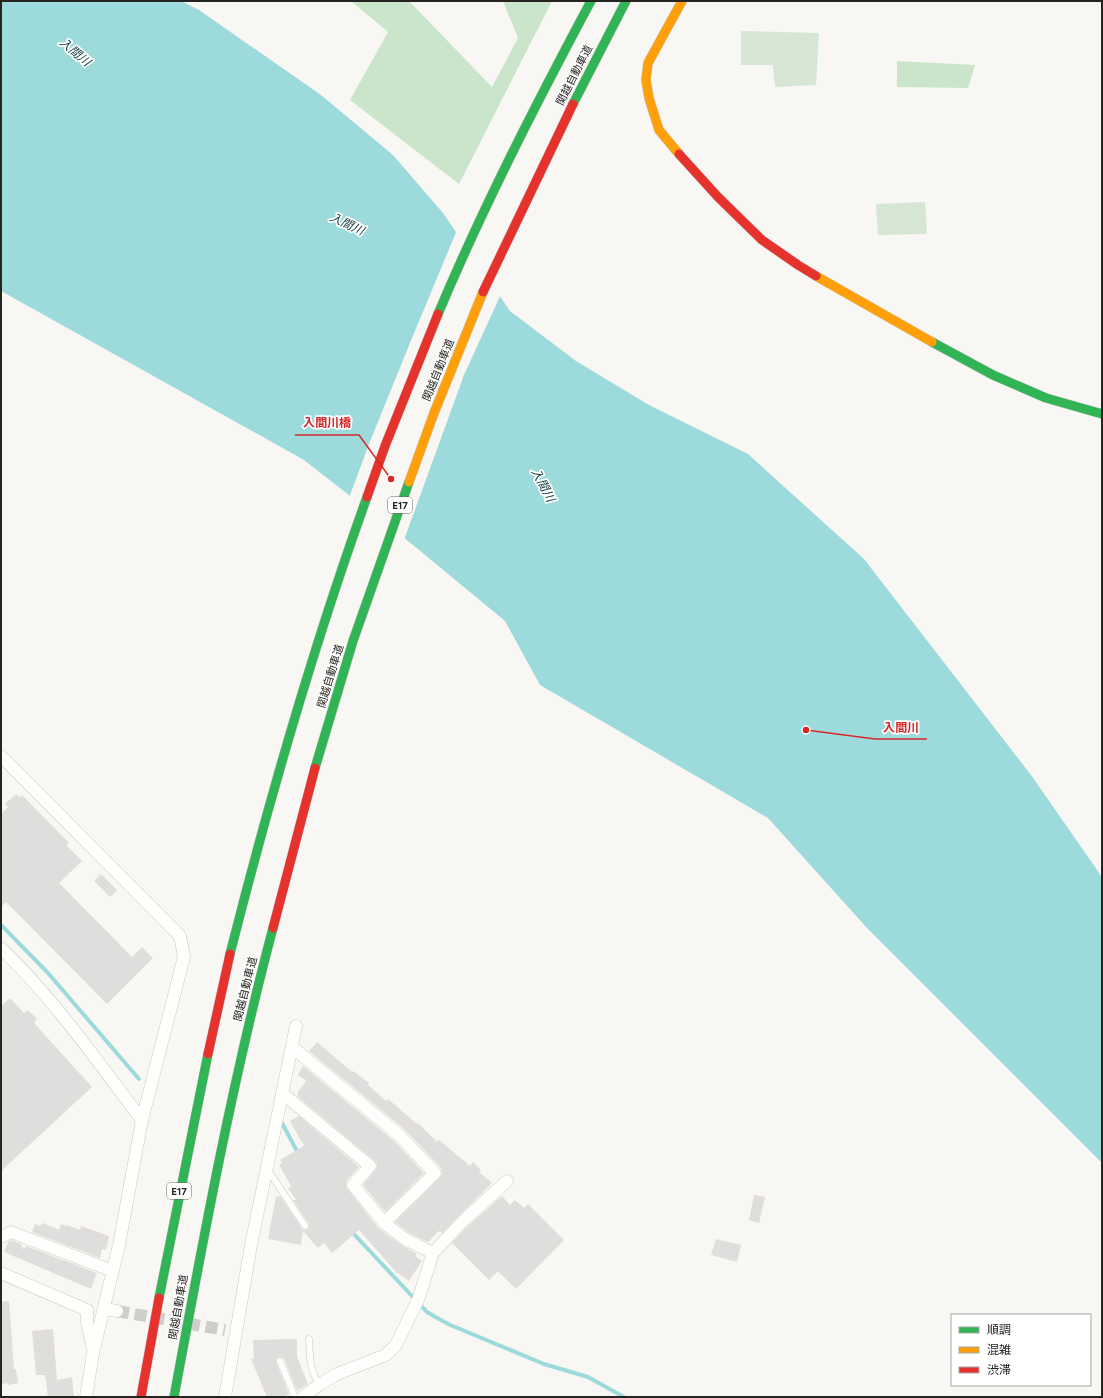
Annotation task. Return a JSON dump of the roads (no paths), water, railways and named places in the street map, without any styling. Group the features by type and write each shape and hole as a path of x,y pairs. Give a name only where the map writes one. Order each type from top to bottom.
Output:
{"main road":[{"name":"関越自動車道","path":"174,1397 204,1232 253,1004 316,763 353,641 394,520 434,412 480,302 534,183 626,1"},
{"path":"682,1 648,63 646,80 648,98 659,130 667,141 742,221 762,240 798,265 993,375 1046,398 1102,414"},
{"name":"関越自動車道","path":"141,1397 172,1227 222,985 284,750 323,626 366,499 407,391 464,253 499,177 589,4"}],"street":[{"path":"1,756 180,936 184,957 142,1120 119,1245 93,1353 86,1397"},
{"path":"1,948 19,965 50,1001 142,1120"},
{"path":"225,1397 230,1331 267,1169 296,1026"},
{"path":"292,1047 398,1134 435,1173 384,1223"},
{"path":"282,1093 370,1166 353,1185 384,1223 405,1239 433,1253"},
{"path":"303,1397 320,1384 337,1374 386,1355 396,1345 416,1303 433,1253 463,1221 507,1181"},
{"path":"1,1237 11,1232 113,1271"},
{"path":"1,1273 87,1310 87,1322 93,1353"},
{"path":"104,1309 117,1311"}],"lane":[{"path":"267,1169 305,1226"},
{"path":"309,1339 311,1363 315,1378 320,1384"},
{"path":"280,1361 295,1397"}],"water":[{"name":"入間川","path":"1,1 181,1 199,10 321,95 393,155 443,213 510,311 576,361 649,405 748,454 864,559 1031,775 1102,877 1102,1163 867,928 768,818 540,685 505,621 413,545 304,460 1,291"}],"waterway":[{"path":"1,925 48,973 139,1079"},
{"path":"282,1123 299,1155"},
{"path":"351,1231 427,1312 448,1324 544,1364 588,1377 624,1397"}],"tunnel":[{"path":"117,1311 225,1330"}],"place":[{"name":"入間川橋","path":"391,479"},
{"name":"入間川","path":"806,730"}]}
